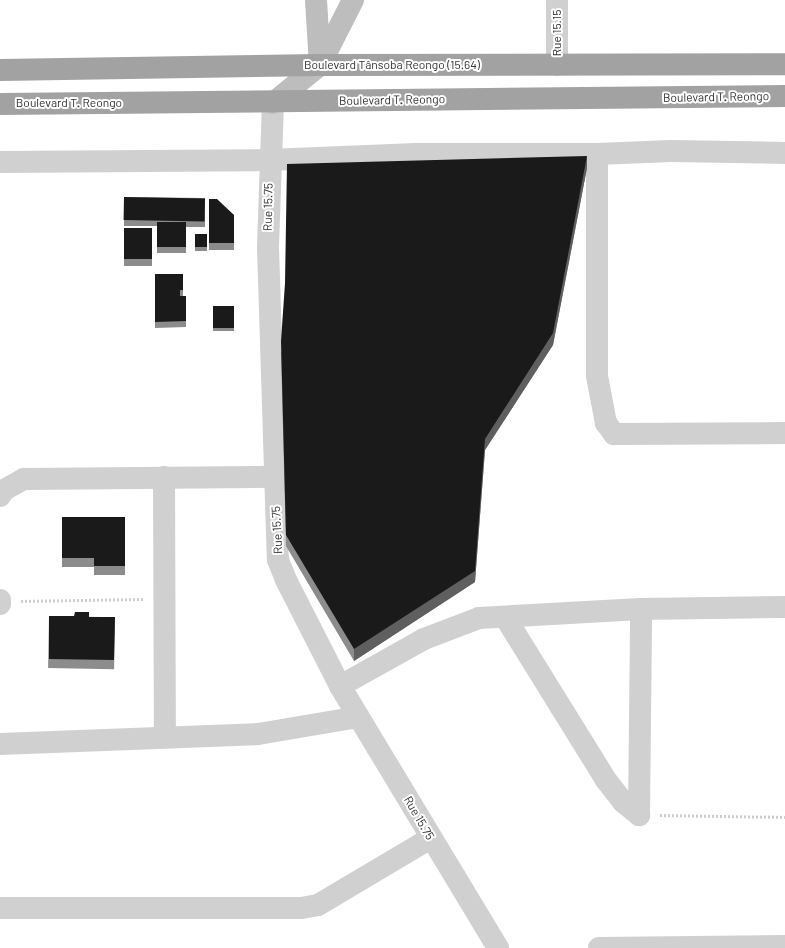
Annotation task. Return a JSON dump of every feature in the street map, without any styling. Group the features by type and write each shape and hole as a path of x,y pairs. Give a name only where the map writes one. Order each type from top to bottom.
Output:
{"highway":[{"name":"Boulevard Tânsoba Reongo (15.64)","path":"0,70 320,65 785,64"},
{"name":"Boulevard T. Reongo","path":"0,104 273,103 785,96"}],"main road":[{"path":"316,0 320,65"},
{"path":"273,103 320,65 353,0"}],"street":[{"name":"Rue 15.15","path":"557,0 557,65"},
{"name":"Rue 15.75","path":"273,103 269,160 268,247 274,477 278,560 286,580 340,686 498,948"},
{"path":"0,162 269,160 416,154 597,154 672,150 785,153"},
{"path":"597,154 599,281 596,361 601,407 606,423 614,434 785,433"},
{"path":"164,477 165,737"},
{"path":"0,496 4,490 24,479 274,477"},
{"path":"340,686 431,636 479,618 641,609 785,607"},
{"path":"639,815 641,609"},
{"path":"505,617 606,780 623,802 639,815"},
{"path":"0,744 258,734 359,717"},
{"path":"0,908 302,908 318,905 431,838"},
{"path":"599,948 785,946"}],"path":[{"path":"0,602 164,598"},
{"path":"639,815 785,817"}],"building":[{"path":"587,156 553,333 485,439 475,571 354,649 286,535 281,341 285,283 287,164"},
{"path":"124,197 205,198 205,221 124,220"},
{"path":"209,199 217,199 234,215 234,243 209,243"},
{"path":"157,222 186,222 186,247 157,247"},
{"path":"124,228 152,228 152,259 124,259"},
{"path":"195,234 207,234 207,247 195,247"},
{"path":"155,274 183,274 183,290 180,290 180,296 186,296 186,321 155,322"},
{"path":"213,306 234,306 234,328 213,328"},
{"path":"62,517 125,517 125,566 94,566 94,558 62,558"},
{"path":"75,612 89,612 89,617 115,617 114,660 49,659 49,616 74,616"}]}
